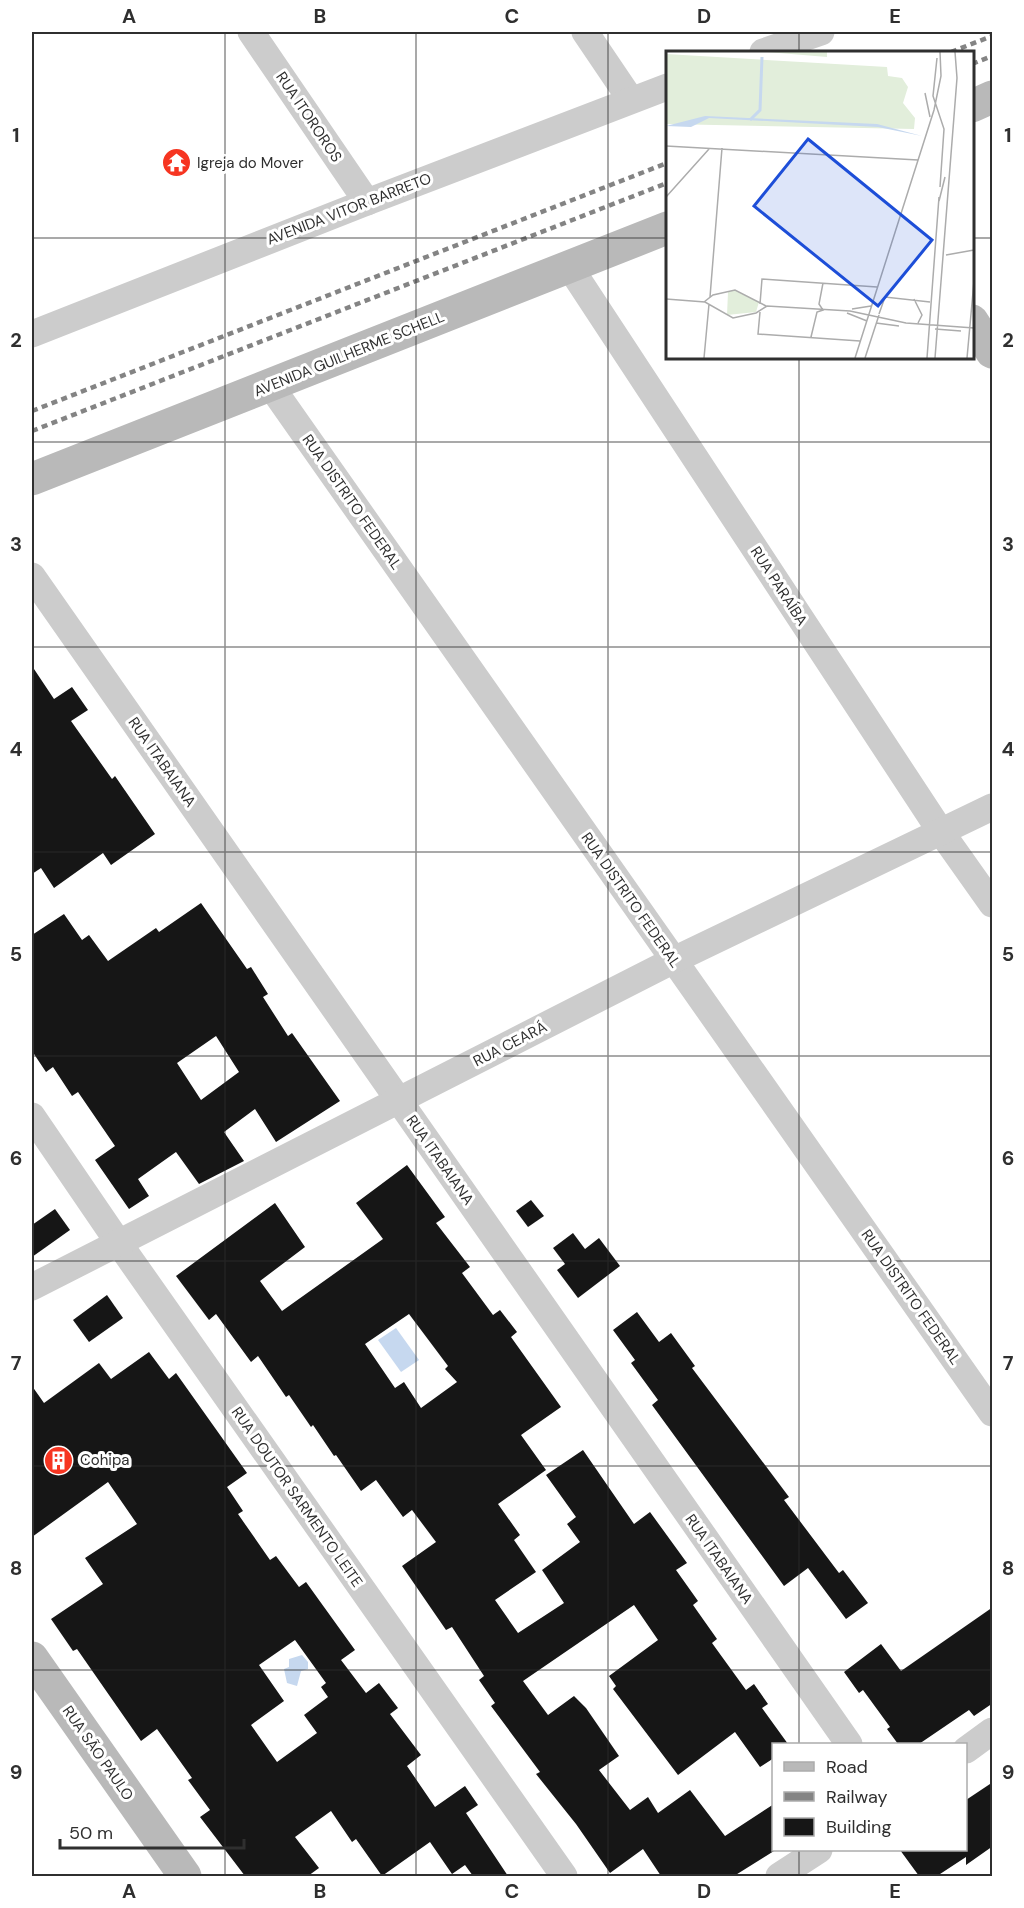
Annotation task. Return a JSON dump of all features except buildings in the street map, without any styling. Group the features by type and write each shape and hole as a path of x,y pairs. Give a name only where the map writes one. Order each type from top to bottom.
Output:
{"main road":[{"path":"973,106 993,97"},
{"name":"AVENIDA GUILHERME SCHELL","path":"32,478 666,228"},
{"path":"973,322 993,352"},
{"name":"RUA SÃO PAULO","path":"32,1658 185,1876"}],"street":[{"name":"RUA ITOROROS","path":"251,32 367,202"},
{"path":"585,32 632,100"},
{"path":"766,51 821,32"},
{"name":"AVENIDA VITOR BARRETO","path":"32,334 666,87"},
{"name":"RUA PARAÍBA","path":"569,266 941,832 993,904"},
{"name":"RUA DISTRITO FEDERAL","path":"270,385 993,1413"},
{"name":"RUA ITABAIANA","path":"32,576 848,1743"},
{"name":"RUA CEARÁ","path":"32,1287 674,960 993,807"},
{"name":"RUA DOUTOR SARMENTO LEITE","path":"32,1116 118,1242 564,1876"},
{"path":"967,1749 993,1731"},
{"path":"779,1876 817,1851"}],"water":[{"path":"396,1328 419,1360 401,1372 378,1340"},
{"path":"302,1655 308,1662 308,1669 301,1671 297,1686 287,1683 284,1669 289,1667 289,1659"}],"railway":[{"path":"954,51 992,36"},
{"path":"973,64 992,56"},
{"path":"32,411 666,163"},
{"path":"32,431 666,183"}],"place":[{"name":"Igreja do Mover","path":"176,163"},
{"name":"Cohipa","path":"59,1460"}]}
